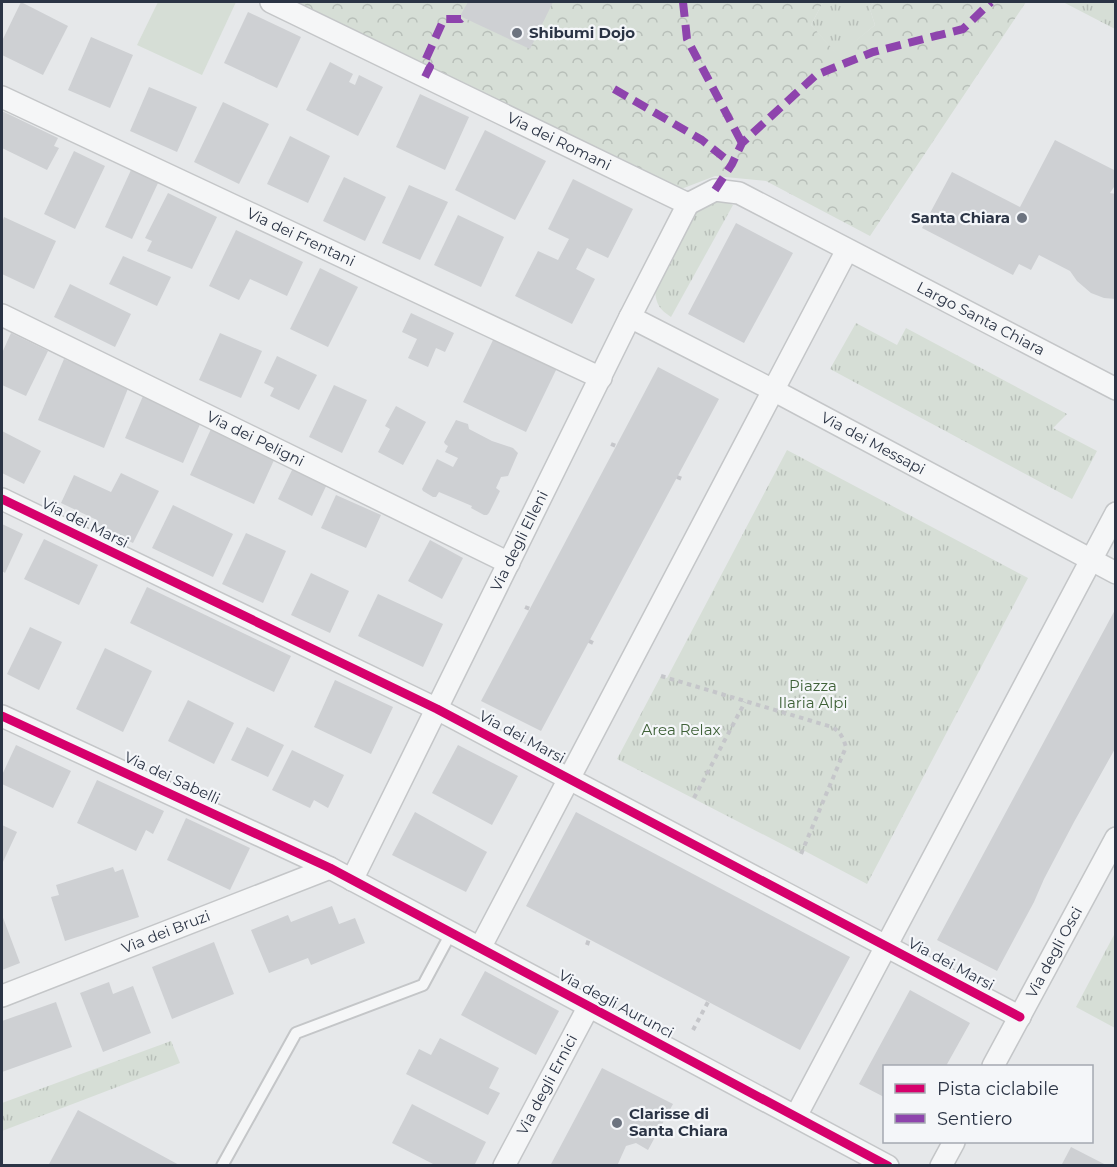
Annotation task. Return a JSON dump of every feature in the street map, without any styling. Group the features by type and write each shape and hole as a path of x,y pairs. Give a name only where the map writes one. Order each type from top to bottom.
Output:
{"street":[{"name":"Via dei Romani","path":"271,2 688,204"},
{"name":"Via dei Frentani","path":"2,97 601,378"},
{"path":"480,948 846,250 739,193 715,190 688,204"},
{"name":"Via degli Elleni","path":"352,880 688,204"},
{"name":"Largo Santa Chiara","path":"846,250 1116,388"},
{"name":"Via dei Peligni","path":"2,315 509,563"},
{"name":"Via dei Messapi","path":"630,317 773,390 1116,573"},
{"name":"Via dei Marsi","path":"2,499 437,709 1020,1017"},
{"path":"796,1116 1116,513"},
{"name":"Via dei Sabelli","path":"2,716 330,868"},
{"name":"Via degli Osci","path":"994,1065 1116,838"},
{"name":"Via degli Aurunci","path":"330,868 888,1166"},
{"name":"Via dei Bruzi","path":"2,996 330,868"},
{"name":"Via degli Ernici","path":"504,1166 589,1006"},
{"path":"941,1166 953,1143"}],"lane":[{"path":"222,1166 296,1033 423,985 452,933"}],"path":[{"path":"661,676 832,727 843,737 846,747 801,854"},
{"path":"694,798 745,702"},
{"path":"587,945 590,939"},
{"path":"693,1030 708,1002"}],"green space":[{"path":"158,2 236,2 202,75 137,45"},
{"path":"301,2 823,2 811,25 838,55 875,25 869,6 875,2 1026,2 870,236 766,181 715,176 676,191 298,8"},
{"path":"823,2 875,2 869,6 875,25 838,56 811,25"},
{"path":"1063,2 1115,2 1115,29"},
{"path":"716,200 733,205 671,317 659,306 655,290 696,205"},
{"path":"856,323 897,345 906,328 1067,414 1053,428 1097,451 1072,499 830,369"},
{"name":"Piazza Ilaria Alpi","path":"787,450 1028,578 867,884 803,850 801,854 617,759 661,676 667,678"},
{"path":"1115,933 1115,1028 1076,1007"},
{"path":"171,1041 180,1063 2,1131 2,1103"}],"building":[{"path":"21,2 68,26 43,75 2,55 2,41"},
{"name":"Shibumi Dojo","path":"468,2 553,2 530,49 460,16"},
{"path":"248,12 301,37 277,88 224,63"},
{"path":"91,37 133,55 110,108 68,90"},
{"path":"330,62 353,74 349,82 355,85 359,75 383,87 358,136 306,110"},
{"path":"149,87 197,107 177,152 130,131"},
{"path":"420,94 469,117 445,170 396,147"},
{"path":"223,102 269,124 239,184 194,162"},
{"path":"2,111 58,138 54,146 59,148 47,170 2,148"},
{"path":"485,130 546,161 515,220 455,190"},
{"path":"290,136 330,156 308,203 267,184"},
{"name":"Santa Chiara","path":"1055,140 1116,171 1116,184 1110,193 1116,194 1116,299 1104,298 1091,293 1077,281 1070,271 1039,255 1031,270 1019,264 1013,275 922,228 952,172 1020,207"},
{"path":"74,151 105,166 75,229 44,214"},
{"path":"131,170 158,183 132,239 105,227"},
{"path":"344,177 386,197 365,241 323,221"},
{"path":"573,179 633,209 608,258 587,248 576,269 595,279 572,324 515,296 538,251 558,260 569,239 548,229"},
{"path":"409,185 448,202 420,260 382,243"},
{"path":"168,193 217,217 192,269 147,251 152,241 145,238"},
{"path":"458,215 504,237 481,287 434,265"},
{"path":"4,217 56,241 34,289 2,274"},
{"path":"736,223 793,253 744,343 688,314"},
{"path":"236,230 303,262 287,296 250,279 239,300 209,286"},
{"path":"123,256 171,277 157,306 109,284"},
{"path":"320,268 358,287 328,347 290,329"},
{"path":"70,284 131,314 115,347 54,317"},
{"path":"411,313 454,333 445,352 436,348 428,367 408,358 417,339 402,332"},
{"path":"11,333 48,351 26,396 2,385 2,353"},
{"path":"220,333 262,351 241,398 199,380"},
{"path":"494,338 557,368 526,432 463,402"},
{"path":"277,356 317,375 299,410 270,396 274,388 264,383"},
{"path":"64,359 129,386 104,448 38,420"},
{"path":"658,367 719,399 541,731 481,701"},
{"path":"334,385 367,400 342,453 309,437"},
{"path":"143,396 201,422 183,463 125,438"},
{"path":"396,406 426,422 403,465 378,452 390,429 385,426"},
{"path":"456,420 468,424 469,429 492,441 513,448 518,453 508,476 501,477 496,488 500,491 487,515 439,492 436,497 433,497 422,489 437,459 453,467 458,458 445,452 448,446 444,442"},
{"path":"211,429 275,458 254,504 190,475"},
{"path":"2,431 41,451 24,484 2,473"},
{"path":"294,466 328,482 312,516 278,499"},
{"path":"121,473 159,491 133,543 95,525 97,520 61,503 74,475 111,492"},
{"path":"336,495 381,515 366,548 321,528"},
{"path":"173,505 233,534 213,577 152,548"},
{"path":"2,524 23,534 5,573 2,571"},
{"path":"246,533 286,551 263,603 222,584"},
{"path":"44,539 98,565 79,605 24,579"},
{"path":"430,540 463,558 442,599 408,581"},
{"path":"311,573 349,591 330,633 291,615"},
{"path":"147,587 291,656 274,692 130,623"},
{"path":"378,594 443,624 423,667 358,636"},
{"path":"1116,608 1116,747 1074,822 997,971 937,940"},
{"path":"30,627 62,642 39,690 7,674"},
{"path":"105,648 152,671 123,732 76,709"},
{"path":"335,680 393,707 371,754 314,727"},
{"path":"188,700 234,723 214,764 168,741"},
{"path":"247,727 284,745 268,777 231,760"},
{"path":"16,745 71,771 53,808 2,784 2,775"},
{"path":"458,745 518,776 492,825 432,793"},
{"path":"292,750 344,775 328,808 314,800 310,808 272,790"},
{"path":"97,780 164,811 153,834 146,830 136,851 77,823"},
{"path":"415,812 487,852 466,892 392,855"},
{"path":"576,812 850,957 800,1050 526,906"},
{"path":"186,818 250,848 230,890 167,860"},
{"path":"2,825 17,832 2,864"},
{"path":"113,867 115,872 123,869 139,917 65,941 51,897 59,895 56,885"},
{"path":"332,906 339,924 355,918 365,943 311,965 308,958 269,973 251,930 288,915 291,922"},
{"path":"2,915 20,963 2,970"},
{"path":"214,942 234,994 172,1019 152,967"},
{"path":"485,971 559,1011 536,1055 461,1015"},
{"path":"109,982 113,994 133,986 151,1033 103,1052 80,993"},
{"path":"910,990 970,1023 947,1065 883,1065 883,1096 859,1084"},
{"path":"56,1002 72,1047 2,1072 2,1021"},
{"path":"440,1038 499,1068 489,1088 500,1093 488,1115 406,1074 419,1049 431,1055"},
{"name":"Clarisse di Santa Chiara","path":"602,1068 673,1104 648,1150 636,1143 626,1146 617,1166 550,1166"},
{"path":"412,1104 486,1142 474,1166 437,1166 392,1143"},
{"path":"78,1110 181,1166 48,1166"},
{"path":"1071,1147 1108,1166 1061,1166"}],"marked path":[{"path":"683,2 687,39 742,143"},
{"path":"715,190 742,143 816,75 873,52 963,29 991,2"},
{"path":"425,77 430,67 424,63 444,19 463,17"},
{"path":"614,89 702,140 732,164"}],"cycle path":[{"path":"2,499 437,709 1020,1017"},
{"path":"2,716 330,868 888,1166"}],"place":[{"name":"Shibumi Dojo","path":"517,33"},
{"name":"Santa Chiara","path":"1022,218"},
{"name":"Clarisse di Santa Chiara","path":"617,1123"}],"park label":[{"name":"Area Relax","path":"681,730"}]}
